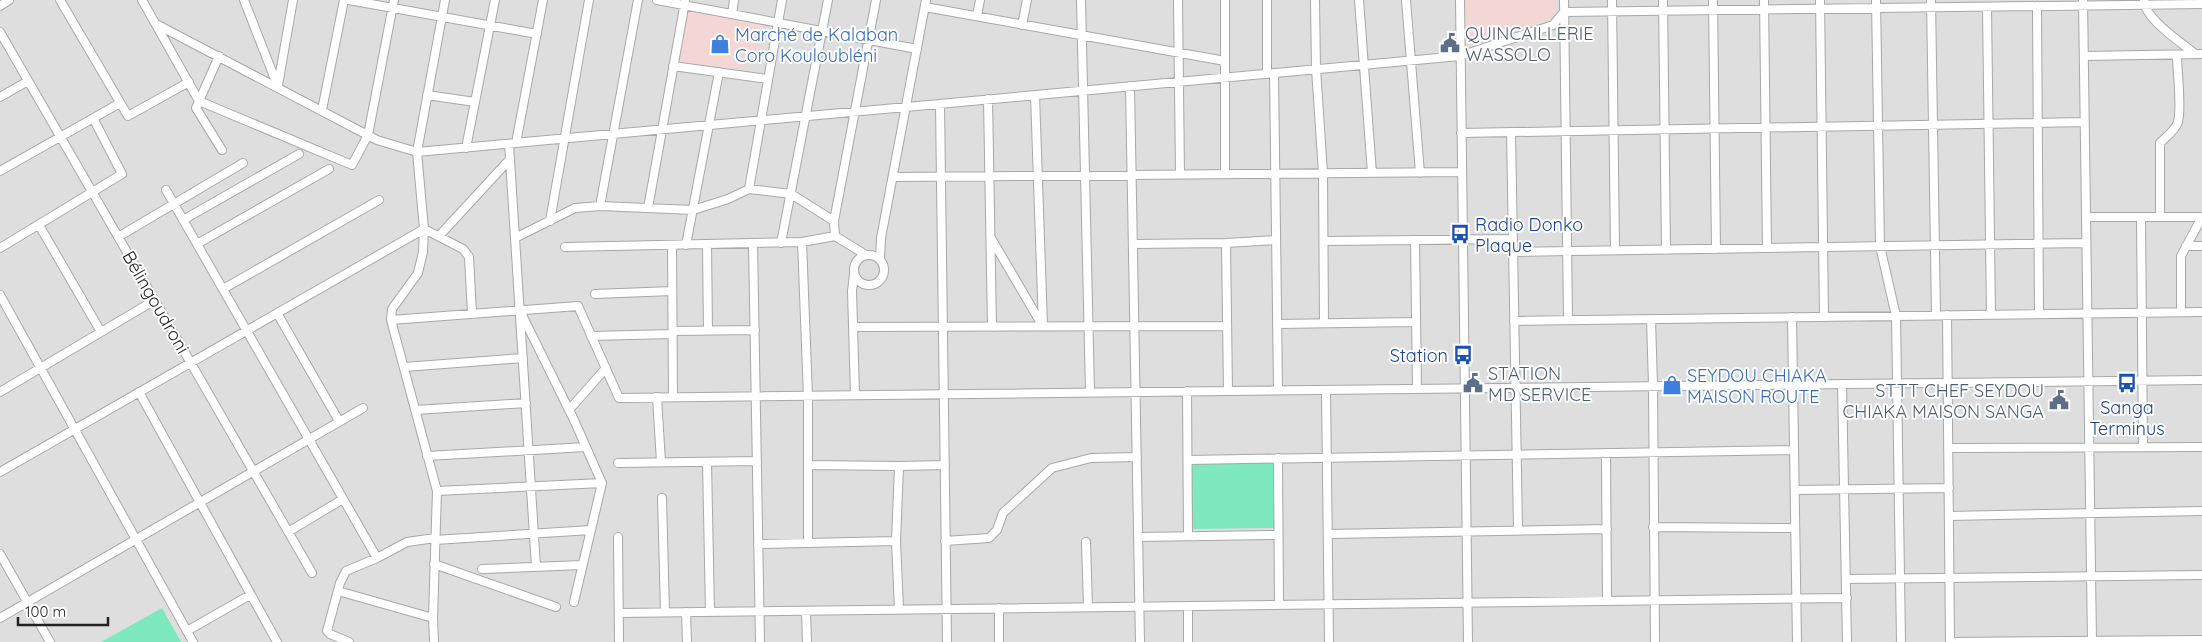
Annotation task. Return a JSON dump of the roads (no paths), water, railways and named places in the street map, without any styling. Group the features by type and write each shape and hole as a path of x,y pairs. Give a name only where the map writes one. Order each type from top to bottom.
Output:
{"street":[{"path":"0,6 9,0"},
{"path":"60,0 128,116 189,82"},
{"path":"142,0 199,101 352,165 368,135 393,4"},
{"path":"244,0 278,87"},
{"path":"278,87 294,0"},
{"path":"322,110 344,0"},
{"path":"349,0 393,4 442,17 537,34"},
{"path":"434,642 434,564 437,491 391,320 392,309 418,273 423,252 424,229 417,152 445,0"},
{"path":"466,148 495,0"},
{"path":"536,567 510,159 543,0"},
{"path":"550,221 589,0"},
{"path":"600,206 638,0"},
{"path":"657,0 685,3 732,14 917,49"},
{"path":"732,14 734,0"},
{"path":"749,189 782,0"},
{"path":"781,243 828,0"},
{"path":"834,236 834,221 876,0"},
{"path":"977,16 980,0"},
{"path":"1022,25 1027,0"},
{"path":"1082,0 1090,392"},
{"path":"1176,0 1179,53 1180,174"},
{"path":"1225,0 1225,174"},
{"path":"1267,0 1275,174 1278,390"},
{"path":"1315,0 1316,69 1323,173 1324,323"},
{"path":"1359,0 1372,173"},
{"path":"1406,0 1420,173"},
{"path":"1460,0 1468,642"},
{"path":"1564,0 1568,320"},
{"path":"1612,0 1615,250"},
{"path":"1663,0 1666,250"},
{"path":"1713,0 1716,249"},
{"path":"1764,0 1767,248"},
{"path":"1820,0 1824,317"},
{"path":"648,208 685,3"},
{"path":"1564,12 1820,9 1876,4 1970,4 1987,7 2027,3 2037,6 2083,3 2202,4"},
{"path":"2083,3 2092,642"},
{"path":"2144,3 2156,21 2199,54"},
{"path":"880,259 882,238 926,4 1022,25 1225,61"},
{"path":"1876,4 1880,246 1896,316 1901,642"},
{"path":"1931,4 1936,315"},
{"path":"2037,6 2039,314"},
{"path":"1987,7 1991,315"},
{"path":"156,24 368,135 417,152 1460,56 1554,25 1564,12"},
{"name":"Bélingoudroni","path":"0,32 312,573"},
{"path":"2084,56 2199,54"},
{"path":"2160,217 2160,143 2173,131 2178,123 2177,55"},
{"path":"219,56 196,108 222,150"},
{"path":"673,66 768,79"},
{"path":"686,245 719,72"},
{"path":"0,97 28,81"},
{"path":"1130,86 1136,326 1140,642"},
{"path":"427,95 475,102"},
{"path":"1036,95 1044,326"},
{"path":"988,99 992,327"},
{"path":"0,171 120,103"},
{"path":"940,104 947,642"},
{"path":"0,248 122,174 93,118"},
{"path":"1461,133 2084,122"},
{"path":"1511,132 1518,530"},
{"path":"183,220 299,154"},
{"path":"439,236 510,159"},
{"path":"118,237 243,163"},
{"path":"197,244 329,169"},
{"path":"894,177 1461,172"},
{"path":"515,238 575,208 600,206 693,210 728,199 749,189 790,194 834,221"},
{"path":"166,190 377,558"},
{"path":"223,289 379,200"},
{"path":"2086,217 2202,216 2180,256 2181,312"},
{"path":"2141,217 2143,447"},
{"path":"39,225 101,332"},
{"path":"424,229 463,249 469,257 472,314"},
{"path":"0,472 424,229"},
{"path":"565,247 781,243 802,242 834,236 849,246 880,259 884,265 882,278 872,285 861,283 854,274"},
{"path":"990,237 1044,326"},
{"path":"856,262 868,254 882,238"},
{"path":"1324,241 1513,238"},
{"path":"1133,244 1226,243 1276,240"},
{"path":"1415,240 1417,388"},
{"path":"802,242 808,396 808,543"},
{"path":"753,243 760,642"},
{"path":"1226,243 1228,391"},
{"path":"707,244 708,330"},
{"path":"1513,252 2086,244"},
{"path":"672,245 673,397"},
{"path":"849,246 856,262 852,291 856,395"},
{"path":"2186,246 2202,246"},
{"path":"852,291 861,283"},
{"path":"595,294 672,291"},
{"path":"0,294 194,642"},
{"path":"0,392 155,300"},
{"path":"391,320 578,306 619,398 2202,380"},
{"path":"520,311 569,410 602,483 574,602"},
{"path":"1514,320 2202,312"},
{"path":"277,313 339,422"},
{"path":"1947,315 1950,642 2202,640"},
{"path":"1792,317 1797,642"},
{"path":"1651,319 1655,642"},
{"path":"1278,324 1416,322"},
{"path":"854,327 1227,326"},
{"path":"591,336 708,330 755,330"},
{"path":"404,366 523,358"},
{"path":"569,410 606,368"},
{"path":"1842,384 1848,642"},
{"path":"1326,390 1329,642"},
{"path":"1187,391 1188,536"},
{"path":"139,392 277,642"},
{"path":"657,398 661,462"},
{"path":"415,410 526,403"},
{"path":"0,618 363,408"},
{"path":"427,456 586,447"},
{"path":"1948,448 2202,447"},
{"path":"1188,460 1794,450"},
{"path":"1606,453 1607,601"},
{"path":"946,541 989,538 997,530 1003,513 1052,468 1091,458 1137,458"},
{"path":"1278,458 1279,605"},
{"path":"708,462 710,612"},
{"path":"618,463 757,462"},
{"path":"808,465 945,466"},
{"path":"898,466 896,541 899,610"},
{"path":"437,491 602,483"},
{"path":"1795,490 1948,488"},
{"path":"662,498 665,612"},
{"path":"288,532 343,499"},
{"path":"1949,516 2202,511"},
{"path":"1653,527 1795,528"},
{"path":"1328,534 1607,529"},
{"path":"349,642 327,631 338,591 346,571 377,558 407,542 591,530"},
{"path":"1138,537 1278,535"},
{"path":"618,537 619,642"},
{"path":"758,544 896,541"},
{"path":"1086,542 1088,607"},
{"path":"0,554 50,642"},
{"path":"434,564 556,607"},
{"path":"482,569 582,565"},
{"path":"1846,579 2202,575"},
{"path":"338,591 433,618"},
{"path":"187,630 250,595"},
{"path":"619,613 1847,598"},
{"path":"1188,606 1188,642"},
{"path":"999,608 999,642"},
{"path":"806,610 806,642"},
{"path":"686,612 687,642"}],"place":[{"name":"QUINCAILLERIE WASSOLO","path":"1450,43"},
{"name":"Marché de Kalaban Coro Kouloubléni","path":"720,44"},
{"name":"Radio Donko Plaque","path":"1460,234"},
{"name":"Station","path":"1463,355"},
{"name":"STATION MD SERVICE","path":"1473,383"},
{"name":"Sanga Terminus","path":"2127,383"},
{"name":"SEYDOU CHIAKA MAISON ROUTE","path":"1672,385"},
{"name":"STTT CHEF SEYDOU CHIAKA MAISON SANGA","path":"2059,400"}]}
